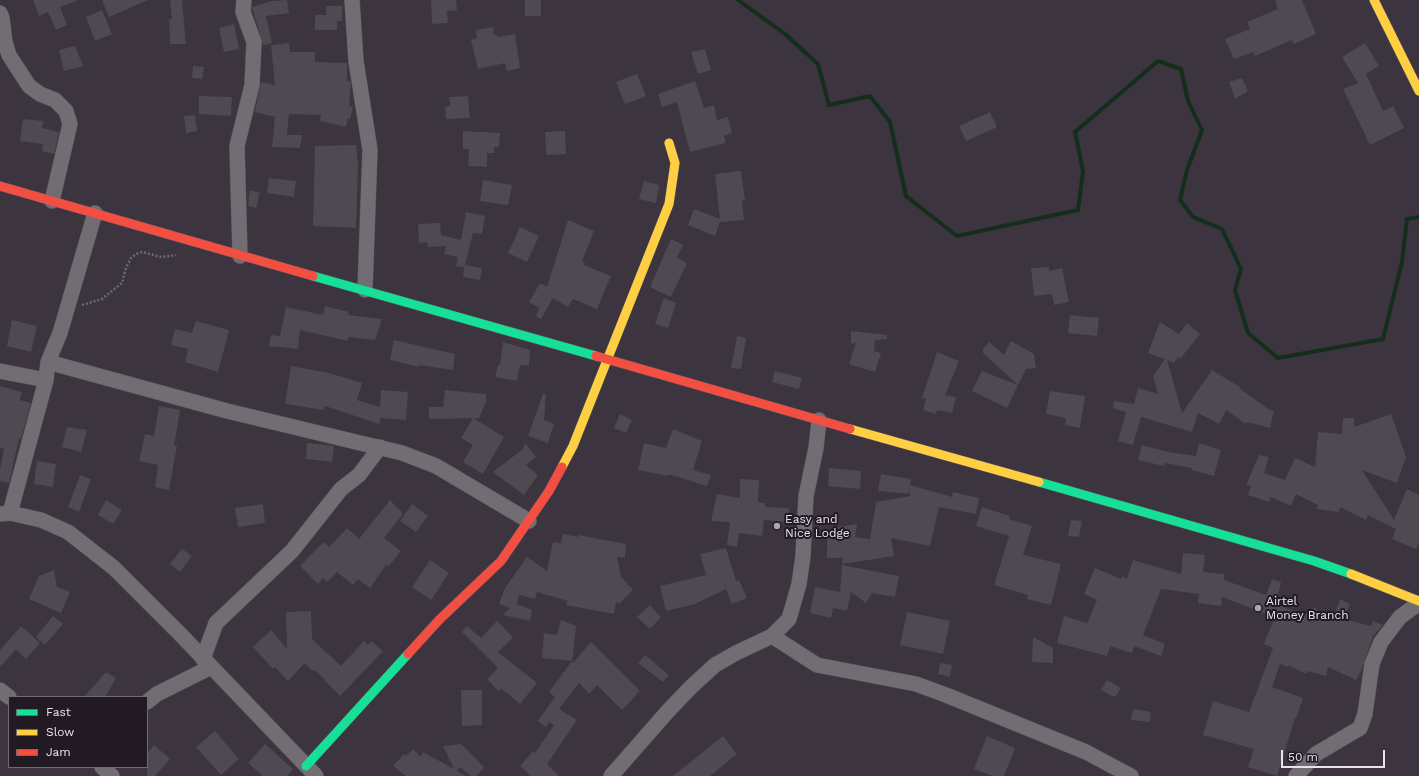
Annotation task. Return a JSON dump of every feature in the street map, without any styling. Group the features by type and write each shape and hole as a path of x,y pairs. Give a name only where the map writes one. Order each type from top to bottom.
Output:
{"main road":[{"path":"1374,0 1419,91"},
{"path":"311,771 439,620 501,561 549,490 573,446 669,204 675,163 669,143"},
{"path":"0,186 240,256 365,290 1314,561 1374,582 1419,602"}],"street":[{"path":"240,256 237,146 252,86 254,42 244,12 244,0"},
{"path":"352,0 356,61 370,150 365,290"},
{"path":"0,13 5,42 12,60 29,86 40,94 55,100 66,111 70,124 52,201"},
{"path":"95,213 60,333 48,362 46,380 5,514 41,520 68,532 114,568 311,771"},
{"path":"48,362 227,411 402,453 436,466 529,521"},
{"path":"0,371 46,380"},
{"path":"619,773 691,687 716,665 736,653 772,636 789,619 795,604 803,556 806,496 816,448 819,420"},
{"path":"148,701 207,663 216,623 292,552 341,489 359,475 380,447"},
{"path":"1296,776 1316,754 1360,728 1365,714 1372,664 1381,642 1400,617 1419,602"},
{"path":"772,636 817,665 916,684 1086,752 1131,776"},
{"path":"103,768 112,776"}],"path":[{"path":"66,310 102,299 113,291 122,283 126,268 131,258 136,254 142,252 161,257 179,255"}],"building":[{"path":"33,0 77,1 60,7 67,25 56,30 48,12 39,16"},
{"path":"102,0 148,0 109,17"},
{"path":"170,0 182,0 186,44 170,44 169,19 172,19"},
{"path":"287,0 289,13 266,16 272,43 263,45 252,7 272,1"},
{"path":"431,0 456,0 457,10 447,11 448,23 432,24"},
{"path":"525,0 541,0 541,16 525,16"},
{"path":"1275,0 1302,0 1316,34 1294,44 1292,40 1255,56 1253,52 1234,59 1225,39 1250,29 1247,22 1278,9"},
{"path":"326,6 342,6 342,21 337,21 337,30 315,30 315,15 326,15"},
{"path":"102,10 112,34 95,41 86,17"},
{"path":"234,24 239,49 224,52 219,28"},
{"path":"493,27 494,35 497,35 498,37 515,34 520,68 507,71 505,63 478,69 471,40 477,38 476,30"},
{"path":"289,43 290,52 315,52 315,62 347,63 347,81 350,81 351,84 349,106 353,106 350,119 348,118 346,127 320,121 321,115 289,114 287,135 302,135 300,148 272,147 275,117 255,112 261,82 275,85 271,45"},
{"path":"1365,43 1379,66 1366,74 1383,111 1393,106 1404,128 1370,145 1343,89 1358,83 1342,57"},
{"path":"75,46 83,66 64,71 59,50"},
{"path":"705,49 711,70 698,74 691,52"},
{"path":"193,66 204,67 202,79 192,78"},
{"path":"637,74 646,96 625,104 616,82"},
{"path":"1242,78 1248,91 1235,99 1229,82"},
{"path":"695,81 704,108 714,105 717,120 728,117 732,133 724,136 726,143 690,152 677,102 662,107 658,94"},
{"path":"199,96 232,97 231,116 199,114"},
{"path":"468,96 470,118 446,119 445,107 450,106 449,97"},
{"path":"990,112 997,127 966,141 959,126"},
{"path":"195,115 197,131 186,133 184,116"},
{"path":"23,119 43,121 42,128 59,132 54,154 42,151 43,144 20,141"},
{"path":"463,131 500,133 499,147 494,147 494,153 487,153 487,167 468,166 469,149 463,149"},
{"path":"565,131 566,154 546,155 545,132"},
{"path":"356,145 358,165 356,228 313,226 315,146"},
{"path":"741,171 745,200 742,201 744,220 720,222 715,236 688,225 694,209 720,219 715,174"},
{"path":"269,178 296,181 294,197 267,193"},
{"path":"483,180 512,185 508,205 480,201"},
{"path":"644,181 659,185 656,203 639,199"},
{"path":"250,190 260,193 256,208 248,206"},
{"path":"466,212 485,216 482,234 473,233 465,265 482,268 480,280 463,277 464,267 456,266 458,257 444,254 446,246 428,247 427,242 419,243 418,224 440,223 441,235 461,240"},
{"path":"568,220 594,231 582,261 585,262 584,265 611,276 597,309 573,299 568,307 553,298 541,319 536,316 539,308 529,302 540,283 547,287"},
{"path":"520,227 539,236 527,262 508,253"},
{"path":"671,239 683,245 677,258 687,263 671,297 650,287"},
{"path":"1049,267 1049,271 1062,268 1069,302 1054,305 1052,294 1034,296 1031,268"},
{"path":"664,298 676,303 668,328 655,324"},
{"path":"325,306 349,312 348,315 382,319 375,340 348,337 348,341 300,330 298,349 269,346 271,335 280,336 286,307 323,315"},
{"path":"1070,315 1099,318 1097,336 1068,333"},
{"path":"12,320 37,326 31,352 7,346"},
{"path":"196,321 229,330 218,372 185,362 188,349 171,345 175,329 192,333"},
{"path":"1160,322 1179,334 1187,323 1200,334 1180,359 1178,357 1174,363 1167,360 1182,413 1212,370 1240,387 1239,388 1270,410 1274,411 1270,428 1247,422 1246,424 1226,410 1219,424 1198,413 1192,432 1141,417 1133,445 1118,441 1126,412 1113,408 1114,401 1134,404 1138,388 1158,394 1153,376 1165,359 1148,353"},
{"path":"851,331 887,335 887,339 875,340 874,351 881,353 875,372 849,364 856,343 851,344"},
{"path":"737,336 746,338 741,369 731,368"},
{"path":"394,340 455,354 453,370 419,365 419,367 390,360"},
{"path":"1011,341 1034,354 1036,368 1026,369 1018,385 983,353 983,349 989,342 1004,355"},
{"path":"503,342 530,350 529,366 520,365 517,381 495,377 498,365 500,365"},
{"path":"937,352 959,361 945,395 956,397 952,413 937,410 936,414 923,410 926,399 922,398"},
{"path":"291,366 329,373 362,383 357,400 380,407 381,390 408,392 406,420 381,418 379,424 325,406 324,410 285,404"},
{"path":"775,371 802,378 799,389 772,382"},
{"path":"982,371 1018,385 1007,408 972,391"},
{"path":"0,386 22,392 20,400 31,403 21,439 19,438 9,483 0,481 0,469 4,449 0,448"},
{"path":"445,390 486,394 486,402 479,418 429,419 429,407 443,407"},
{"path":"1050,391 1085,396 1080,428 1065,425 1066,418 1046,414"},
{"path":"543,394 546,395 544,420 554,424 548,443 528,436"},
{"path":"159,406 180,410 174,446 177,446 169,490 155,487 158,465 139,461 145,434 154,436"},
{"path":"620,414 632,420 626,433 614,428"},
{"path":"1391,414 1406,457 1397,483 1362,470 1394,520 1407,489 1419,495 1419,543 1416,549 1392,539 1396,529 1368,515 1366,520 1340,507 1339,512 1316,509 1318,505 1296,494 1291,506 1271,497 1269,502 1248,495 1251,485 1246,485 1259,455 1269,457 1264,473 1285,480 1295,458 1315,467 1318,432 1342,434 1343,418 1354,418 1354,427"},
{"path":"473,418 504,437 483,474 463,462 473,445 461,438"},
{"path":"67,427 87,430 81,452 62,447"},
{"path":"673,429 702,441 693,470 711,475 707,486 668,474 668,476 638,470 644,443 666,448"},
{"path":"307,443 334,446 332,462 306,459"},
{"path":"525,443 536,457 526,465 538,475 524,495 493,472 523,449"},
{"path":"1199,443 1221,450 1214,476 1192,470 1192,468 1165,463 1164,466 1138,460 1142,445 1168,452 1196,456"},
{"path":"37,461 56,464 53,487 34,484"},
{"path":"829,468 861,471 860,489 828,486"},
{"path":"881,474 911,479 910,485 952,497 953,492 979,498 976,514 939,507 930,546 891,538 894,556 842,564 843,558 827,558 827,534 839,534 838,527 857,524 855,537 870,539 876,502 910,496 910,486 909,494 878,491"},
{"path":"80,475 91,479 79,512 68,507"},
{"path":"740,479 759,480 758,502 765,503 765,507 789,508 788,522 764,520 762,536 739,533 737,547 727,545 730,522 711,521 717,494 740,498"},
{"path":"106,500 122,510 113,524 98,515"},
{"path":"390,500 403,514 384,538 401,551 389,566 386,565 370,588 358,579 353,585 337,572 327,582 323,578 318,584 300,566 324,542 329,547 347,528 359,539"},
{"path":"263,504 265,523 238,527 235,508"},
{"path":"412,504 428,516 416,532 400,521"},
{"path":"982,507 1010,516 1009,519 1032,526 1023,555 1061,564 1051,605 1027,599 1028,595 994,585 1009,536 976,526"},
{"path":"1071,520 1082,521 1079,537 1068,536"},
{"path":"563,534 578,537 578,535 626,544 625,558 617,557 621,577 633,590 619,604 616,601 614,614 566,605 568,601 537,592 535,599 519,595 517,604 532,610 530,621 503,615 510,608 499,604 505,588 527,557 547,571 553,542 561,543"},
{"path":"726,548 736,581 739,580 747,598 732,604 726,589 695,604 666,611 660,586 706,575 700,554"},
{"path":"182,549 192,556 180,572 170,564"},
{"path":"1183,553 1205,555 1203,572 1224,574 1224,580 1266,595 1272,579 1281,582 1276,604 1304,615 1315,607 1322,617 1335,612 1340,599 1350,604 1344,619 1371,626 1373,621 1383,625 1373,636 1362,669 1356,680 1328,667 1326,676 1308,671 1306,674 1288,665 1288,667 1280,664 1272,687 1303,698 1295,718 1277,776 1248,767 1254,749 1203,735 1213,701 1249,712 1273,648 1264,644 1275,617 1222,597 1221,606 1198,603 1199,594 1161,589 1143,635 1165,644 1161,656 1134,646 1132,653 1110,646 1107,656 1057,643 1064,616 1087,623 1097,600 1084,594 1095,568 1121,579 1123,576 1127,579 1133,560 1181,574"},
{"path":"430,560 449,573 431,600 412,587"},
{"path":"842,565 899,576 895,597 872,593 866,603 851,592 847,611 833,608 831,618 810,613 815,587 840,592"},
{"path":"54,570 57,587 70,592 61,613 29,599 39,576"},
{"path":"650,605 661,617 650,629 637,617"},
{"path":"311,611 312,639 341,666 364,641 368,645 371,641 383,651 340,696 315,670 313,671 305,663 288,681 275,667 273,669 253,647 271,630 287,649 286,612"},
{"path":"907,612 950,621 943,654 900,645"},
{"path":"53,616 63,624 45,645 36,637"},
{"path":"561,620 576,626 572,664 591,642 640,691 622,710 597,685 589,694 579,683 559,709 577,720 547,764 559,776 531,776 520,766 533,751 535,753 554,725 549,722 546,727 538,721 555,697 549,692 572,661 542,658 544,633 557,635"},
{"path":"497,621 513,637 498,652 537,683 520,704 502,689 498,691 487,679 498,668 462,632 467,626 481,638"},
{"path":"21,626 40,643 26,659 16,649 0,667 0,650"},
{"path":"1033,637 1053,648 1053,663 1032,662"},
{"path":"645,655 669,675 663,682 638,663"},
{"path":"940,663 952,665 950,677 938,674"},
{"path":"106,672 116,678 106,696 85,696"},
{"path":"1107,680 1121,688 1116,696 1112,696 1101,690"},
{"path":"461,690 482,690 482,725 462,726"},
{"path":"1133,709 1151,712 1150,722 1131,720"},
{"path":"215,731 239,759 221,775 196,747"},
{"path":"723,736 737,754 710,776 673,776"},
{"path":"987,736 1015,748 1004,776 993,776 974,769"},
{"path":"265,744 293,769 287,776 263,776 248,763"},
{"path":"461,744 484,767 477,776 471,776 460,767 457,771 466,776 406,776 393,766 404,754 406,756 413,749 421,757 423,752 454,769 443,746"},
{"path":"154,745 170,759 155,776 147,776 148,752"}],"waterway":[{"path":"738,0 785,34 818,64 829,105 870,96 890,122 906,196 957,236 1078,210 1083,171 1075,132 1158,61 1181,69 1188,101 1202,130 1187,170 1180,200 1193,217 1222,229 1241,269 1235,290 1248,333 1278,358 1383,339 1402,262 1407,219 1419,217"}],"traffic: fast":[{"path":"313,276 596,356"},
{"path":"1039,482 1314,561 1351,574"},
{"path":"306,766 408,654"}],"traffic: slow":[{"path":"1374,0 1419,91"},
{"path":"562,467 573,446 669,204 675,163 669,143"},
{"path":"850,429 1039,482"},
{"path":"1351,574 1419,601"}],"traffic: jam":[{"path":"0,186 313,276"},
{"path":"596,356 850,429"},
{"path":"408,654 439,620 501,561 549,491 562,467"}],"place":[{"name":"Easy and Nice Lodge","path":"777,526"},
{"name":"Airtel Money Branch","path":"1258,608"}]}
